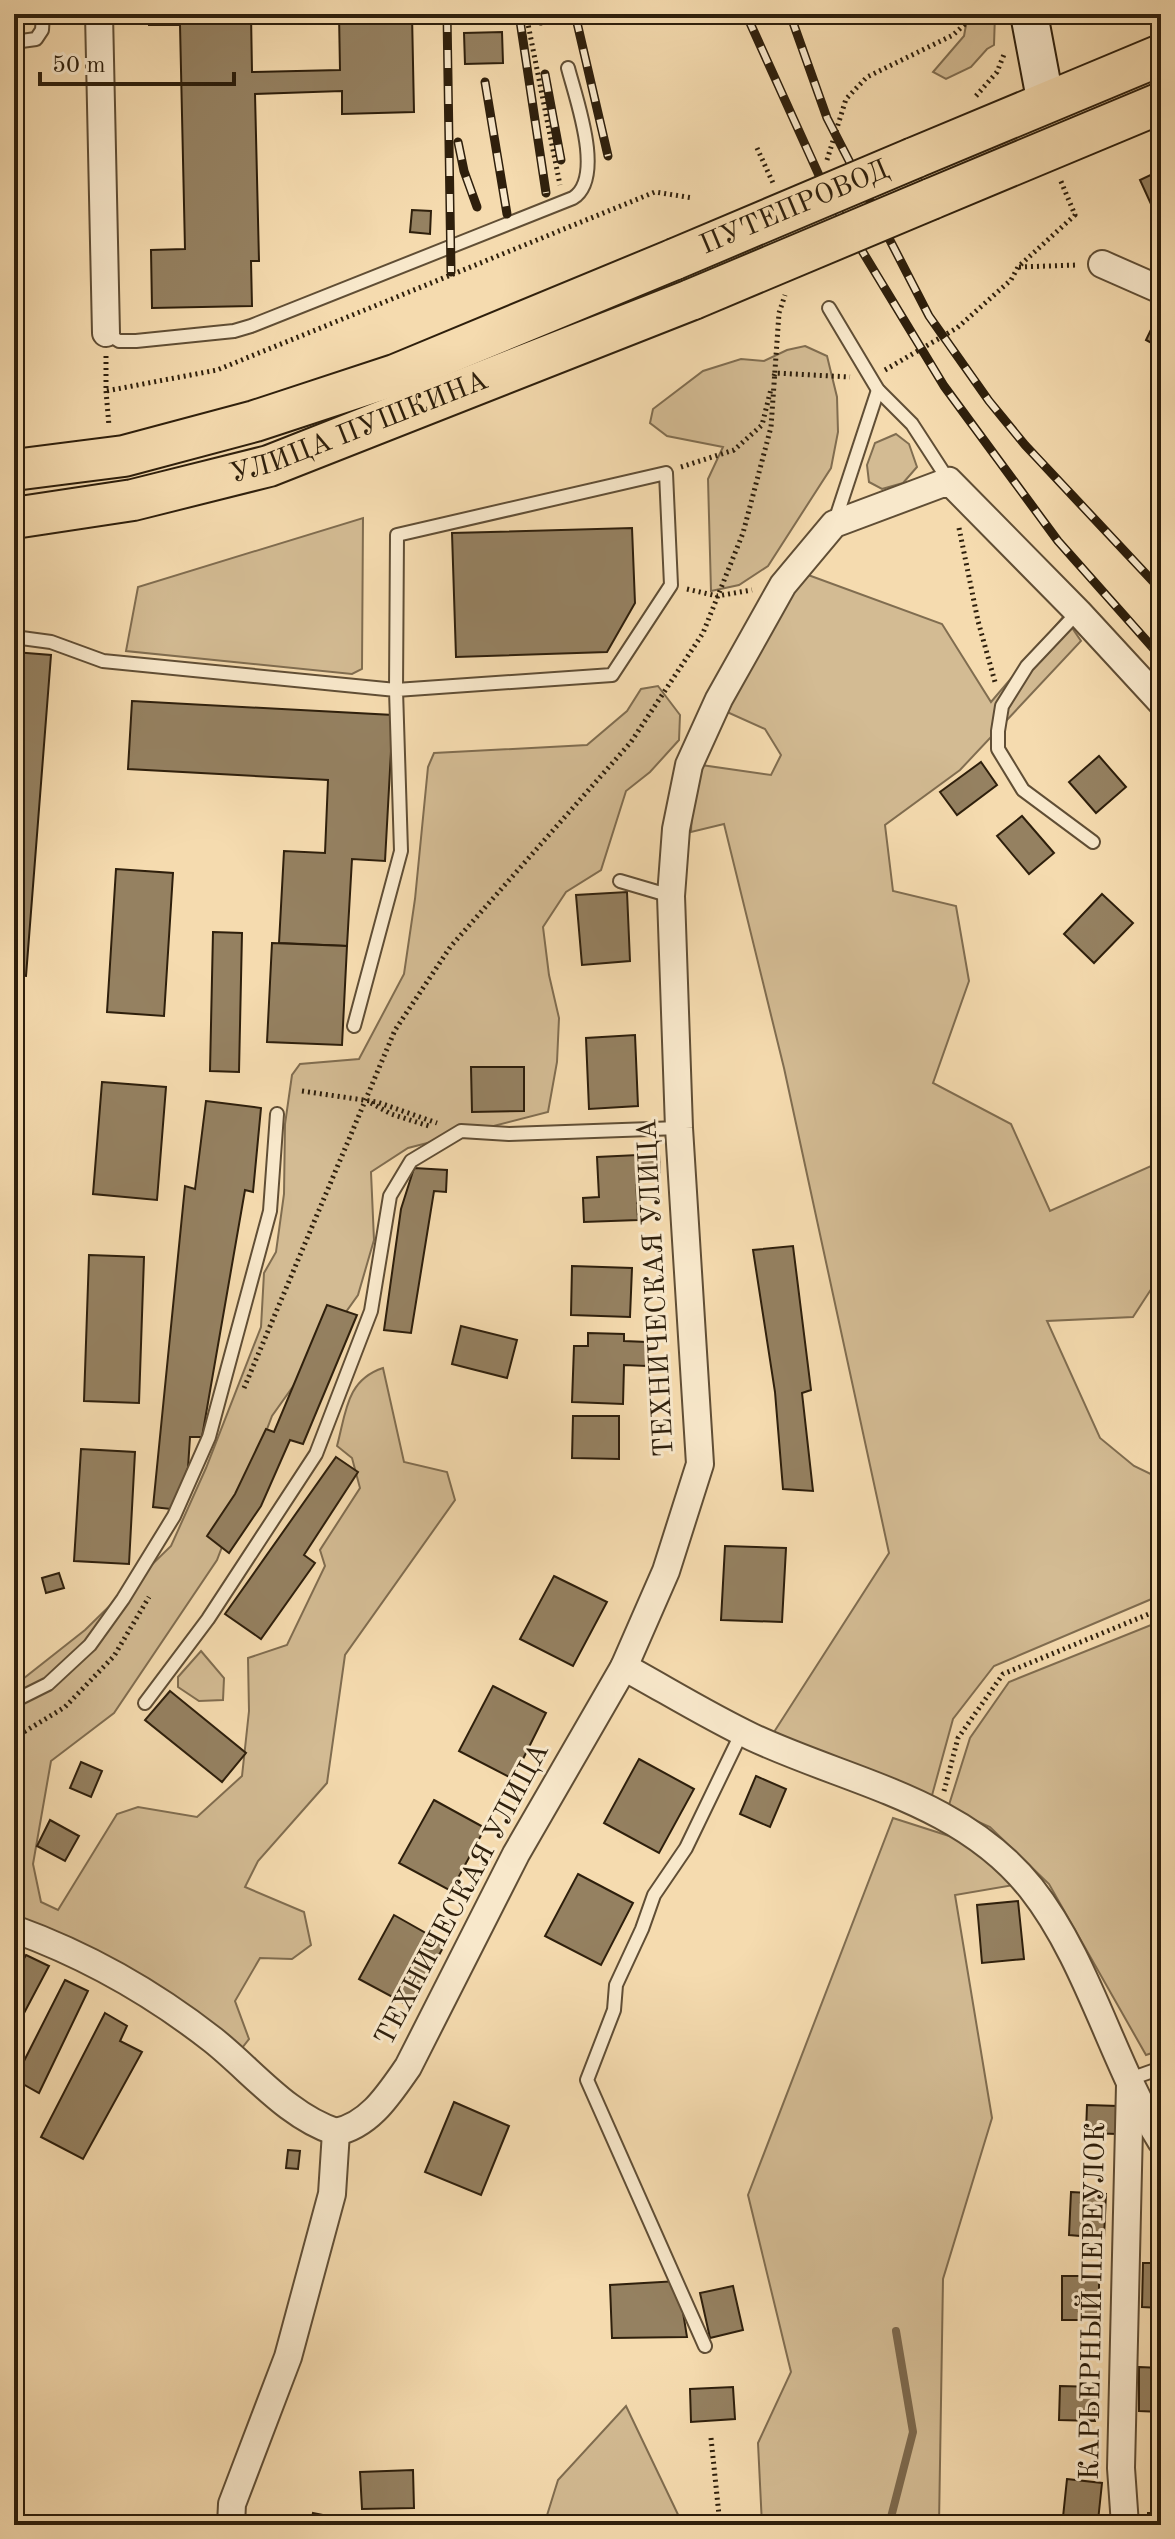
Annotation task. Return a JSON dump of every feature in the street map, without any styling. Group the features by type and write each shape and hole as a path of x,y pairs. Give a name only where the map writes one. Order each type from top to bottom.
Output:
{"main road":[{"name":"ПУТЕПРОВОД","path":"675,259 1161,55"},
{"name":"ПУТЕПРОВОД","path":"693,299 1161,103"},
{"name":"УЛИЦА ПУШКИНА","path":"14,470 124,456 255,421 395,375 675,259"},
{"name":"УЛИЦА ПУШКИНА","path":"14,518 133,500 269,466 693,299"}],"street":[{"path":"99,14 106,333"},
{"path":"1029,14 1046,104"},
{"path":"1102,264 1161,290"},
{"path":"834,524 949,481 1078,612 1161,702"},
{"name":"ТЕХНИЧЕСКАЯ УЛИЦА","path":"336,2132 363,2122 390,2093 408,2067 516,1854 624,1667 666,1571 700,1464 679,1128 671,896 676,829 689,765 719,699 783,585 834,524"},
{"path":"624,1667 742,1732 939,1812 980,1837 1003,1856 1055,1922 1161,2141"},
{"path":"14,1929 65,1948 151,1997 215,2042 309,2121 336,2132 332,2194 288,2357 232,2504 231,2525"},
{"name":"КАРЬЕРНЫЙ ПЕРЕУЛОК","path":"1125,2525 1121,2468 1130,2079"}],"lane":[{"path":"14,42 36,39 42,30 43,14"},
{"path":"106,333 119,341 136,341 177,339 243,329 579,194 589,170 568,68"},
{"path":"829,308 874,384 912,424 949,481"},
{"path":"834,524 874,384"},
{"path":"14,637 51,642 103,661 396,690 612,675 671,585 666,473 397,535 396,690 401,851 354,1026"},
{"path":"1078,612 1027,666 1002,706 998,749 1023,790 1093,842"},
{"path":"620,881 671,896"},
{"path":"14,1701 48,1684 90,1645 123,1599 174,1516 209,1437 270,1211 277,1114"},
{"path":"145,1703 208,1619 316,1454 371,1311 390,1196 411,1161 461,1131 509,1134 679,1128"},
{"path":"705,2346 587,2080 614,2010 616,1985 654,1895 686,1848 742,1732"},
{"path":"1130,2079 1161,2068"}],"path":[{"path":"526,14 563,202"},
{"path":"826,165 846,99 867,77 953,35 976,14"},
{"path":"975,97 997,72 1008,42"},
{"path":"775,373 874,384 957,328 1011,280 1018,267 1075,215 1058,175"},
{"path":"1018,267 1102,264"},
{"path":"243,1391 395,1030 451,946 631,742 703,633 743,533 771,427 779,313 788,286"},
{"path":"666,473 734,450 762,425 775,373"},
{"path":"106,391 109,427 124,423"},
{"path":"959,528 978,621 1002,706"},
{"path":"671,585 717,596 783,585"},
{"path":"302,1091 365,1100 391,1114 427,1127 461,1131"},
{"path":"14,1738 65,1707 114,1656 155,1584"},
{"path":"939,1812 958,1738 1003,1674 1161,1609"},
{"path":"711,2438 720,2525"}],"shaded area":[{"path":"968,14 995,14 994,45 971,67 946,79 933,72 964,36"},
{"path":"805,346 827,356 837,397 838,432 831,468 768,566 739,585 711,591 708,479 723,447 667,436 650,423 653,409 703,371 741,359 764,361 787,350"},
{"path":"896,434 909,444 917,467 903,483 882,489 869,482 867,465 875,443"},
{"path":"363,518 362,669 352,674 126,651 138,587"},
{"path":"800,572 942,624 991,702 1064,616 1081,641 960,770 885,825 893,891 956,906 969,981 933,1083 1011,1124 1050,1211 1161,1164 1161,1274 1133,1317 1047,1321 1100,1438 1134,1466 1161,1479 1161,1595 994,1666 953,1719 931,1799 774,1732 889,1553 784,1068 724,824 691,832 694,764 771,775 781,755 765,729 727,712"},
{"path":"658,686 680,715 679,740 650,772 626,791 601,870 566,892 543,927 549,975 559,1018 557,1062 548,1112 408,1148 371,1172 374,1240 358,1295 272,1416 217,1560 114,1713 51,1761 33,1864 41,1902 58,1910 117,1814 138,1807 197,1817 242,1776 249,1711 248,1658 287,1645 325,1566 320,1550 360,1488 352,1458 337,1446 346,1410 361,1381 383,1368 404,1462 447,1472 455,1500 345,1655 327,1783 258,1861 245,1887 304,1912 311,1945 292,1959 260,1958 235,2001 249,2039 242,2048 14,1919 14,1725 20,1722 14,1709 14,1686 85,1630 171,1546 206,1468 261,1327 264,1273 276,1252 284,1194 285,1124 292,1075 300,1064 359,1059 404,974 428,767 434,753 587,745 627,711 641,689"},
{"path":"1161,1621 1161,2050 1146,2055 1049,1884 990,1827 948,1808 970,1738 1009,1682"},
{"path":"201,1651 224,1678 223,1700 199,1701 178,1687 178,1677"},
{"path":"893,1818 974,1844 1019,1884 955,1895 992,2118 943,2279 939,2525 762,2525 758,2443 791,2372 748,2195"},
{"path":"626,2406 683,2525 544,2525 558,2480"}],"building":[{"path":"149,14 251,14 252,72 340,70 339,14 412,14 414,112 342,114 342,91 255,94 259,261 251,261 252,306 152,308 151,250 185,249 180,25 149,25"},
{"path":"502,32 503,63 465,64 464,33"},
{"path":"1161,170 1161,226 1140,180"},
{"path":"412,210 431,211 430,234 410,232"},
{"path":"1158,315 1161,317 1161,348 1146,340"},
{"path":"632,528 635,603 607,652 456,657 452,533"},
{"path":"14,652 51,655 26,976 14,975"},
{"path":"132,701 393,715 385,861 352,859 347,946 279,943 284,851 325,853 328,780 128,769"},
{"path":"1099,756 1126,787 1096,813 1069,782"},
{"path":"981,762 997,785 957,815 940,792"},
{"path":"1022,816 1054,853 1029,874 997,836"},
{"path":"116,869 173,873 164,1016 107,1012"},
{"path":"627,892 630,961 582,965 576,895"},
{"path":"1102,894 1133,923 1094,963 1064,934"},
{"path":"213,932 242,933 239,1072 210,1071"},
{"path":"272,943 347,946 342,1045 267,1042"},
{"path":"635,1035 638,1106 589,1109 586,1038"},
{"path":"471,1067 524,1067 524,1111 472,1112"},
{"path":"102,1082 166,1087 157,1200 93,1194"},
{"path":"206,1101 261,1108 253,1192 245,1190 202,1437 190,1437 188,1468 171,1509 153,1507 185,1186 195,1189"},
{"path":"659,1154 660,1174 636,1176 638,1220 584,1222 583,1198 599,1197 597,1157"},
{"path":"414,1168 447,1170 446,1192 434,1191 411,1333 384,1330 401,1209"},
{"path":"793,1246 811,1390 802,1393 813,1491 783,1489 775,1392 753,1250"},
{"path":"89,1255 144,1257 139,1403 84,1401"},
{"path":"572,1266 632,1268 630,1317 571,1315"},
{"path":"327,1305 357,1315 303,1444 290,1440 261,1506 229,1553 207,1536 235,1494 266,1429 274,1432"},
{"path":"461,1326 517,1340 507,1378 452,1364"},
{"path":"588,1333 624,1334 624,1341 647,1342 647,1366 624,1365 623,1404 572,1402 574,1346 588,1346"},
{"path":"573,1416 619,1416 619,1459 572,1458"},
{"path":"81,1449 135,1452 129,1564 74,1561"},
{"path":"336,1457 358,1472 304,1555 315,1563 261,1639 225,1614"},
{"path":"725,1546 786,1548 782,1622 721,1620"},
{"path":"59,1573 64,1588 46,1593 42,1578"},
{"path":"554,1576 607,1602 573,1666 520,1639"},
{"path":"493,1686 546,1713 513,1779 459,1751"},
{"path":"170,1691 246,1753 222,1782 145,1720"},
{"path":"639,1759 694,1789 659,1853 604,1823"},
{"path":"81,1762 102,1771 91,1797 70,1788"},
{"path":"756,1776 786,1789 770,1827 740,1814"},
{"path":"434,1800 485,1828 451,1891 399,1863"},
{"path":"50,1820 79,1836 65,1861 37,1846"},
{"path":"578,1874 633,1903 601,1965 545,1936"},
{"path":"1018,1901 1024,1959 982,1963 977,1905"},
{"path":"394,1915 445,1944 411,2007 359,1979"},
{"path":"26,1955 49,1966 14,2032 14,1976"},
{"path":"65,1980 88,1991 39,2093 14,2079 14,2062 24,2061"},
{"path":"105,2013 127,2026 120,2041 142,2052 83,2159 41,2137"},
{"path":"454,2102 509,2126 481,2195 425,2172"},
{"path":"1087,2105 1118,2106 1117,2134 1086,2133"},
{"path":"288,2150 300,2151 298,2169 286,2168"},
{"path":"1071,2192 1106,2194 1104,2238 1069,2235"},
{"path":"1143,2263 1161,2263 1161,2308 1142,2307"},
{"path":"1062,2276 1099,2276 1099,2320 1062,2320"},
{"path":"678,2281 687,2337 612,2338 610,2285"},
{"path":"733,2286 743,2330 710,2338 700,2293"},
{"path":"1139,2367 1161,2368 1161,2412 1139,2411"},
{"path":"1060,2386 1096,2387 1095,2421 1059,2420"},
{"path":"733,2387 735,2419 691,2422 690,2389"},
{"path":"413,2470 414,2508 362,2509 360,2472"},
{"path":"1067,2479 1102,2483 1098,2521 1063,2517"},
{"path":"313,2513 362,2523 310,2525"},
{"path":"1148,2513 1161,2513 1161,2525 1148,2525"}],"waterway":[{"path":"889,2525 913,2432 896,2331"}],"railway":[{"path":"447,14 451,272"},
{"path":"519,14 546,193"},
{"path":"539,14 541,21"},
{"path":"575,14 608,156"},
{"path":"746,14 827,193 944,386 1058,541 1161,657"},
{"path":"790,14 827,118 929,316 989,401 1025,445 1161,590"},
{"path":"545,74 561,160"},
{"path":"485,82 507,214"},
{"path":"458,142 477,207"}]}
